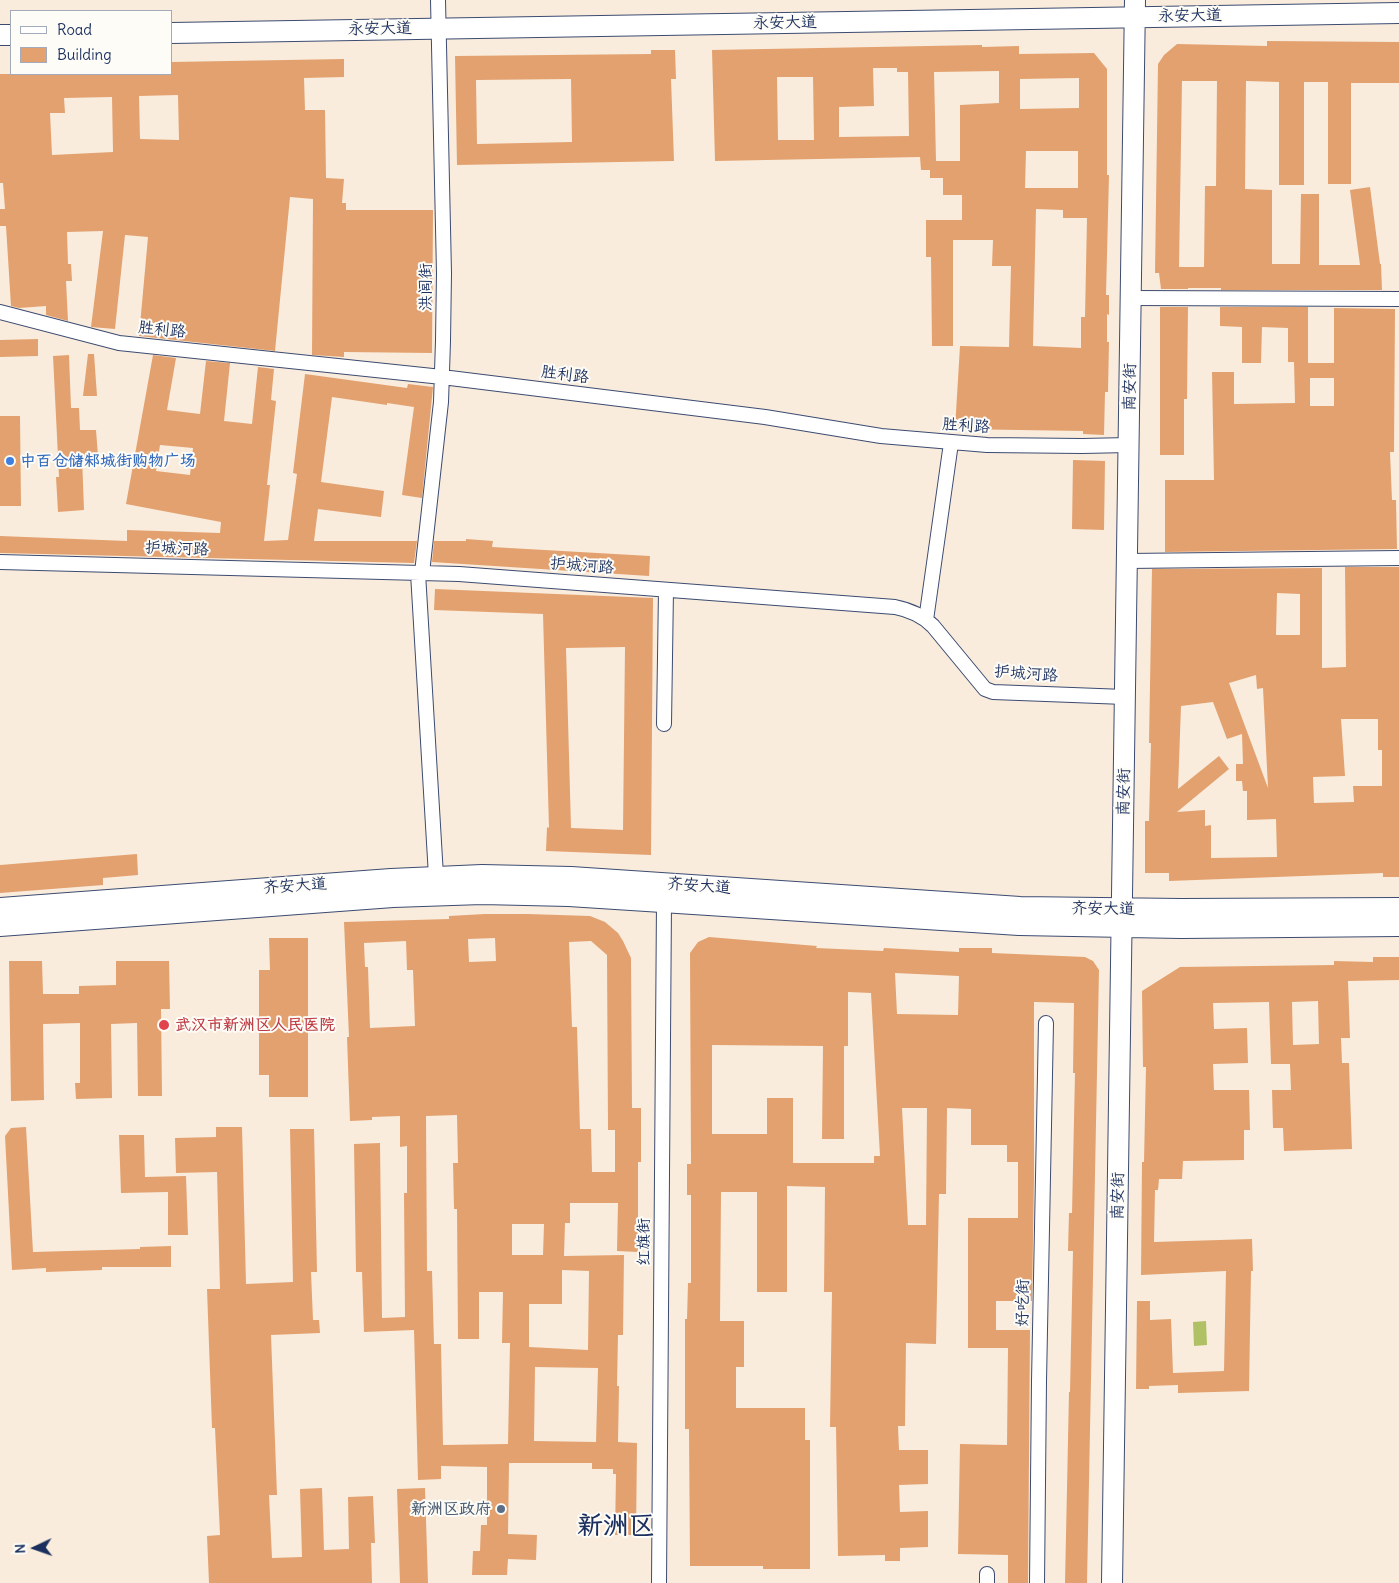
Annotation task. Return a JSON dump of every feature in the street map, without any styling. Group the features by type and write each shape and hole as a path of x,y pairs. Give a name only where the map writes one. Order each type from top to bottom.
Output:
{"main road":[{"name":"永安大道","path":"172,33 438,28 1135,9 1399,13"},
{"name":"南安街","path":"1112,1583 1135,9"},
{"name":"齐安大道","path":"0,908 436,876 500,875 571,877 1020,907 1122,918 1399,926"},
{"name":"齐安大道","path":"0,926 437,895 535,894 957,922 1399,908"}],"street":[{"name":"洪闾街","path":"436,876 420,573 441,402 442,377 444,273 438,0"},
{"path":"1131,298 1399,299"},
{"name":"胜利路","path":"0,312 119,343 442,377 765,417 881,436 951,443 1034,446 1129,445"},
{"path":"926,620 951,443"},
{"path":"1127,561 1399,558"},
{"name":"护城河路","path":"0,562 459,574 895,607 907,610 933,626 985,689 993,692 1125,697"},
{"path":"664,724 666,590"},
{"name":"红旗街","path":"659,1583 664,902"},
{"name":"好吃街","path":"1037,1583 1038,1382 1046,1023"}],"green space":[{"path":"1206,1321 1207,1345 1194,1346 1193,1322"}],"building":[{"path":"1267,41 1399,42 1399,83 1351,83 1351,184 1328,184 1328,82 1304,82 1304,185 1279,185 1279,82 1246,81 1245,189 1272,190 1272,264 1300,264 1301,194 1319,194 1319,265 1360,265 1350,190 1370,187 1381,264 1382,290 1161,289 1159,273 1155,273 1158,64 1164,55 1177,44 1267,46","holes":["1182,81 1217,81 1216,186 1205,186 1204,267 1179,267"]},
{"path":"982,45 982,47 1019,46 1019,54 1094,53 1107,69 1107,175 1109,175 1106,295 1109,295 1107,342 1109,342 1108,392 1105,392 1104,435 1083,434 1083,431 955,429 960,346 1009,347 1011,266 992,266 993,240 953,240 953,346 932,346 931,257 926,257 926,220 962,220 962,195 943,195 943,178 930,178 930,170 921,170 920,157 715,161 712,50","holes":["873,68 897,68 897,72 908,72 909,136 839,137 839,107 874,106","999,71 999,103 960,105 960,161 936,161 934,72","777,77 813,77 814,140 778,140","1079,78 1079,108 1020,109 1020,79","1026,151 1078,151 1078,188 1025,188","1036,209 1063,210 1063,218 1087,218 1085,317 1081,317 1081,348 1033,346"]},
{"path":"651,50 675,50 676,79 671,79 674,161 457,165 455,56 651,54","holes":["571,79 572,142 477,144 476,80"]},
{"path":"344,59 344,77 304,78 305,110 325,110 326,178 344,179 342,203 346,203 346,210 433,210 432,353 344,352 344,357 312,355 313,199 290,197 275,351 139,336 148,237 125,235 115,329 91,327 103,231 67,232 68,264 71,264 72,281 66,281 68,321 46,315 46,306 19,308 11,306 6,226 0,226 0,209 5,209 3,183 0,183 0,74 172,75 172,62","holes":["178,95 179,140 140,139 139,96","112,97 113,152 52,155 50,113 65,113 64,98"]},
{"path":"1160,307 1188,307 1187,399 1184,399 1184,455 1160,455"},
{"path":"1220,307 1308,307 1308,363 1334,363 1334,308 1395,309 1394,452 1390,452 1392,500 1396,500 1397,549 1165,552 1165,480 1214,480 1212,372 1234,372 1234,404 1295,403 1294,362 1288,362 1288,328 1262,327 1261,363 1242,363 1242,327 1220,326","holes":["1310,378 1334,378 1334,406 1310,406"]},
{"path":"38,339 38,356 0,357 0,340"},
{"path":"88,354 94,354 97,396 83,396"},
{"path":"69,355 71,408 79,408 80,430 96,430 98,456 82,457 84,510 58,512 56,477 59,477 53,356"},
{"path":"153,355 176,358 167,410 200,414 206,361 230,363 224,421 252,424 258,367 274,369 271,400 276,401 267,485 270,485 264,541 288,540 297,474 293,473 305,374 407,388 408,384 433,387 422,498 402,495 414,407 332,397 321,482 384,491 381,517 318,509 314,541 417,541 414,563 0,553 0,536 127,541 127,530 220,533 221,522 126,504","holes":["160,445 193,448 190,475 156,471"]},
{"name":"中百仓储邾城街购物广场","path":"0,416 20,416 21,506 0,506"},
{"path":"1073,460 1105,461 1104,530 1072,529"},
{"path":"466,539 493,541 492,547 650,556 649,576 432,562 434,541 466,541"},
{"path":"1345,567 1399,567 1399,877 1383,877 1383,873 1169,881 1169,873 1145,873 1145,821 1149,821 1151,743 1149,743 1152,569 1322,568 1322,668 1346,667","holes":["1277,593 1300,594 1300,635 1276,635","1256,675 1257,689 1263,688 1268,788 1229,683","1213,702 1227,739 1242,734 1243,764 1236,764 1236,781 1242,781 1243,791 1247,791 1247,820 1276,819 1277,857 1211,858 1211,825 1205,826 1205,810 1177,812 1229,769 1219,756 1178,789 1181,706","1341,719 1378,719 1378,750 1382,750 1382,786 1353,786 1354,802 1314,803 1313,777 1345,776"]},
{"path":"435,589 653,598 651,855 546,851 547,827 549,828 543,614 434,610","holes":["625,647 623,830 571,828 566,648"]},
{"path":"137,854 138,875 103,878 103,885 0,893 0,865"},
{"path":"528,914 590,916 605,922 618,933 631,958 632,1108 641,1108 641,1162 638,1162 638,1252 617,1251 618,1203 570,1203 570,1223 565,1223 564,1256 624,1255 623,1335 618,1335 618,1442 637,1443 636,1535 615,1535 616,1474 613,1474 613,1469 592,1469 592,1463 509,1463 508,1534 537,1535 536,1560 508,1559 507,1575 472,1575 473,1551 480,1551 481,1525 487,1525 487,1467 441,1466 441,1479 418,1480 414,1330 364,1332 362,1272 356,1272 354,1144 380,1143 382,1318 405,1317 404,1193 407,1193 407,1146 400,1147 400,1116 372,1117 372,1120 350,1121 347,1037 349,1037 344,922 449,919 449,916","holes":["495,938 496,961 469,962 468,939","406,941 407,970 413,970 415,1026 370,1028 368,967 365,967 364,943","591,941 607,955 608,1130 615,1130 615,1172 592,1172 591,1129 580,1129 577,1027 572,1027 569,942","457,1115 458,1163 453,1163 454,1209 457,1209 458,1339 479,1339 479,1292 503,1292 502,1343 510,1343 508,1444 443,1445 441,1344 434,1344 432,1271 427,1271 426,1116","512,1224 544,1224 543,1255 512,1255","562,1270 589,1271 588,1350 529,1347 529,1304 562,1304","535,1367 598,1368 596,1442 534,1441"]},
{"path":"709,937 817,946 816,948 883,951 884,948 959,952 959,948 992,948 992,953 1085,957 1093,961 1099,970 1087,1583 1065,1583 1073,1251 1068,1251 1069,1213 1072,1213 1075,1073 1073,1073 1074,1003 1034,1002 1032,1301 996,1301 996,1330 1030,1330 1028,1583 1008,1583 1008,1555 958,1554 960,1444 1007,1445 1008,1348 968,1348 968,1218 1018,1218 1018,1162 1007,1162 1007,1145 971,1145 971,1109 947,1108 946,1194 939,1194 936,1344 906,1343 905,1426 898,1426 899,1450 928,1450 928,1484 899,1485 900,1512 928,1511 928,1547 900,1548 900,1561 885,1561 885,1555 838,1556 836,1427 830,1427 832,1292 824,1292 825,1187 787,1186 787,1292 757,1292 757,1192 721,1192 720,1321 744,1321 744,1367 736,1367 736,1408 805,1408 805,1440 810,1440 810,1569 763,1569 763,1566 690,1566 689,1429 685,1429 685,1319 687,1319 688,1283 691,1283 691,1195 687,1195 687,1164 691,1164 690,953 698,942","holes":["895,973 959,976 958,1015 897,1014","848,992 871,993 880,1156 874,1156 874,1163 793,1163 793,1098 767,1098 767,1134 712,1134 712,1045 823,1046 822,1139 844,1139 844,1046 848,1046","902,1108 927,1108 926,1225 908,1225"]},
{"path":"269,938 308,938 308,1097 269,1097 269,1075 259,1075 259,970 270,970"},
{"path":"1373,957 1399,957 1399,980 1348,981 1350,1038 1341,1038 1342,1063 1349,1063 1352,1149 1284,1151 1283,1128 1273,1128 1272,1090 1291,1090 1290,1064 1271,1064 1269,1002 1213,1003 1214,1029 1247,1028 1248,1063 1213,1064 1214,1090 1249,1090 1250,1130 1244,1130 1244,1160 1183,1161 1182,1179 1159,1179 1158,1190 1155,1190 1154,1242 1252,1239 1253,1271 1251,1271 1249,1391 1178,1393 1178,1385 1149,1386 1149,1389 1136,1389 1137,1301 1150,1301 1150,1320 1171,1319 1173,1373 1224,1371 1226,1271 1141,1275 1142,1162 1144,1162 1146,1067 1143,1067 1142,991 1180,967 1334,965 1334,961 1373,962","holes":["1318,1001 1319,1044 1293,1045 1292,1002"]},
{"path":"9,961 42,961 43,994 79,994 79,986 116,985 116,961 169,961 170,1009 161,1009 162,1096 138,1096 137,1023 111,1024 112,1098 76,1099 75,1083 80,1083 80,1023 43,1024 44,1100 11,1101"},
{"path":"26,1127 33,1252 140,1249 140,1247 171,1246 171,1267 102,1267 102,1270 46,1272 46,1268 12,1270 5,1136 11,1128"},
{"path":"216,1127 242,1127 246,1284 293,1282 290,1129 314,1129 317,1272 311,1272 313,1320 319,1320 320,1333 271,1335 277,1495 269,1495 272,1558 302,1557 300,1489 322,1488 324,1550 349,1549 348,1497 373,1496 375,1543 371,1543 372,1583 209,1583 207,1536 220,1535 215,1428 212,1428 207,1289 220,1289 217,1172 176,1173 175,1138 216,1137"},
{"path":"119,1135 144,1135 145,1177 186,1176 188,1235 168,1235 168,1192 121,1193"},
{"path":"425,1488 428,1583 400,1583 397,1489"}],"place":[{"name":"中百仓储邾城街购物广场","path":"10,461"},
{"name":"武汉市新洲区人民医院","path":"164,1025"},
{"name":"新洲区政府","path":"501,1509"}],"district":[{"name":"新洲区","path":"616,1527"}]}
